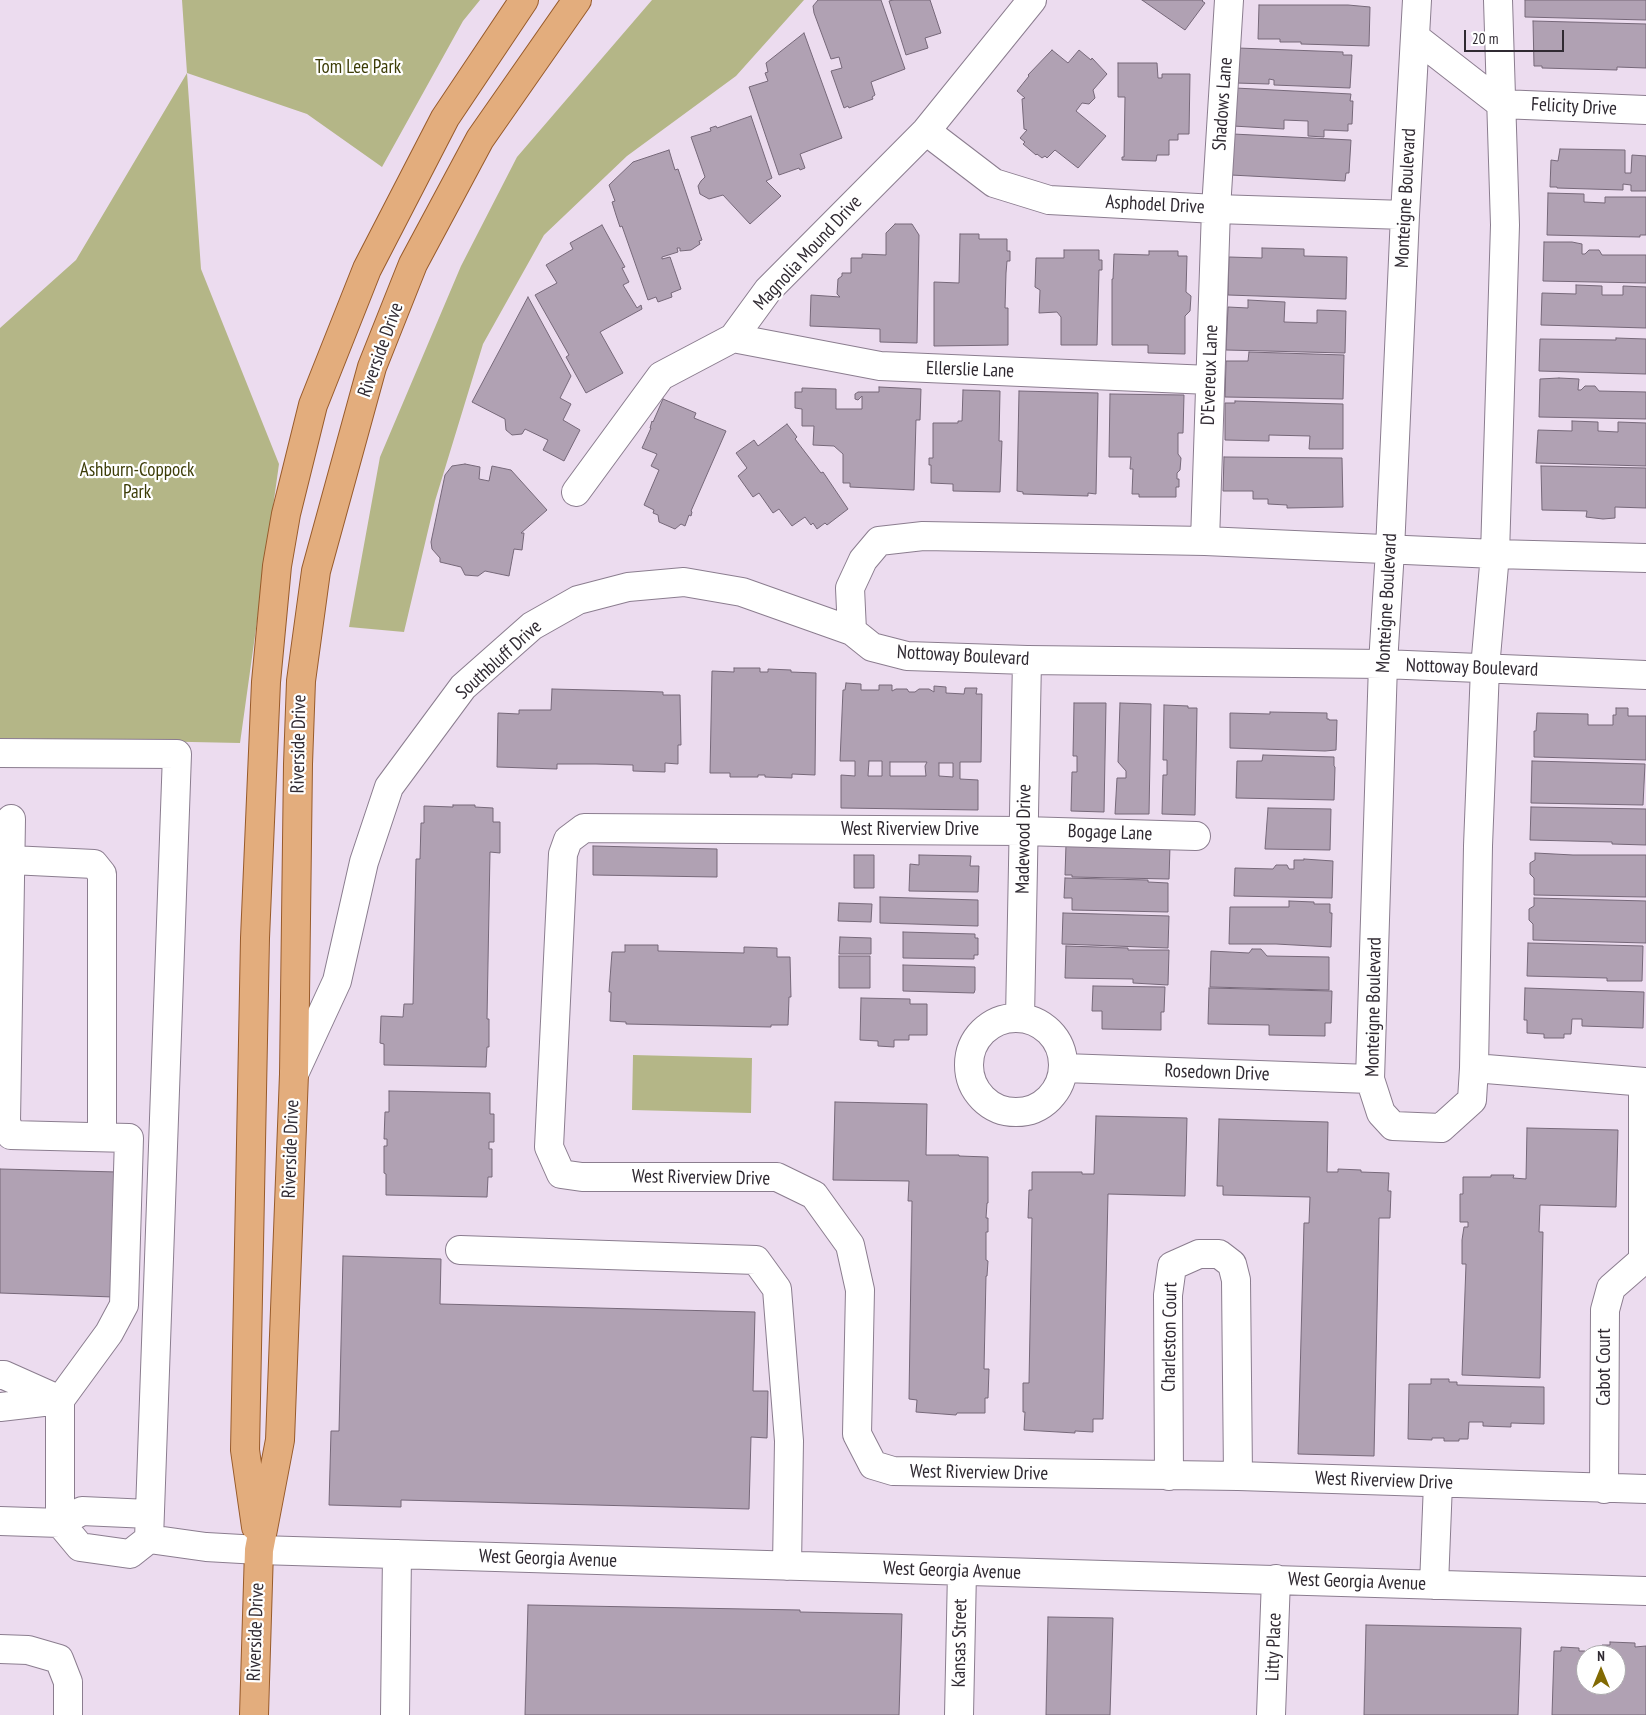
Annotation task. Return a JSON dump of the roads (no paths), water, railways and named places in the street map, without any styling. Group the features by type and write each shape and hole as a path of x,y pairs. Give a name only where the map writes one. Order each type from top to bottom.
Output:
{"main road":[{"name":"Riverside Drive","path":"259,1550 245,1450 255,938 266,682 277,566 286,514 313,405 367,270 445,118 524,0"},
{"name":"Riverside Drive","path":"254,1715 259,1550 280,1440 294,1074 298,764 301,681 316,571 372,367 413,264 480,139 577,0"}],"street":[{"name":"Magnolia Mound Drive","path":"576,492 661,376 733,338 768,290 926,131 1032,0"},
{"name":"Shadows Lane","path":"1216,209 1229,0"},
{"name":"Monteigne Boulevard","path":"1418,0 1405,215 1383,664 1370,1078 1381,1113 1392,1126 1441,1128 1472,1100 1474,1068 1478,846 1485,668 1495,554 1505,225 1498,0"},
{"path":"1415,37 1502,104"},
{"name":"Felicity Drive","path":"1502,104 1646,110"},
{"name":"Asphodel Drive","path":"926,131 994,183 1049,200 1216,209 1405,215"},
{"name":"D'Evereux Lane","path":"1204,541 1216,209"},
{"name":"Ellerslie Lane","path":"733,338 880,366 1210,380"},
{"path":"852,631 850,588 863,560 880,541 923,536 1204,541 1390,550 1646,558"},
{"name":"Southbluff Drive","path":"294,1074 337,981 364,862 389,787 463,687 532,626 578,600 628,587 684,582 742,592 852,631"},
{"name":"Nottoway Boulevard","path":"852,631 872,647 907,656 1028,660 1383,664 1646,675"},
{"name":"Madewood Drive","path":"1020,1018 1028,660"},
{"path":"0,752 177,754 149,1526 130,1554 80,1547 60,1523 60,1400 110,1333 124,1305 128,1138 11,1136 6,1122 11,819"},
{"name":"West Riverview Drive","path":"1023,831 584,828 568,840 563,854 549,1147 561,1174 582,1178 777,1178 814,1195 850,1246 860,1290 857,1434 873,1465 893,1472 1238,1476 1646,1490"},
{"name":"Bogage Lane","path":"1023,831 1196,836"},
{"path":"10,860 94,864 102,874 102,1137"},
{"path":"1020,1018 1032,1020 1052,1034 1059,1044 1064,1068 1060,1084 1052,1097 1039,1107 1024,1112 1008,1112 992,1107 980,1097 972,1083 968,1068 970,1052 978,1037 989,1026 1004,1019 1020,1018"},
{"name":"Rosedown Drive","path":"1064,1068 1370,1078"},
{"path":"1474,1068 1645,1082"},
{"name":"Cabot Court","path":"1610,1489 1605,1310 1611,1288 1645,1262 1645,1082"},
{"path":"460,1250 756,1260 777,1289 789,1441 787,1566"},
{"name":"Charleston Court","path":"1169,1476 1168,1295 1172,1266 1199,1254 1219,1254 1232,1264 1236,1280 1238,1476"},
{"path":"0,1375 4,1375 60,1400"},
{"path":"0,1407 60,1400"},
{"path":"1434,1585 1438,1483"},
{"name":"West Georgia Avenue","path":"60,1523 82,1511 149,1526 206,1547 259,1550 1646,1591"},
{"path":"0,1521 60,1523"},
{"path":"394,1715 397,1554"},
{"name":"Kansas Street","path":"959,1715 962,1571"},
{"name":"Litty Place","path":"1271,1715 1276,1579"},
{"path":"0,1649 28,1650 59,1659 68,1682 68,1715"}],"park label":[{"name":"Tom Lee Park","path":"358,68"},
{"name":"Ashburn-Coppock Park","path":"137,482"}]}
